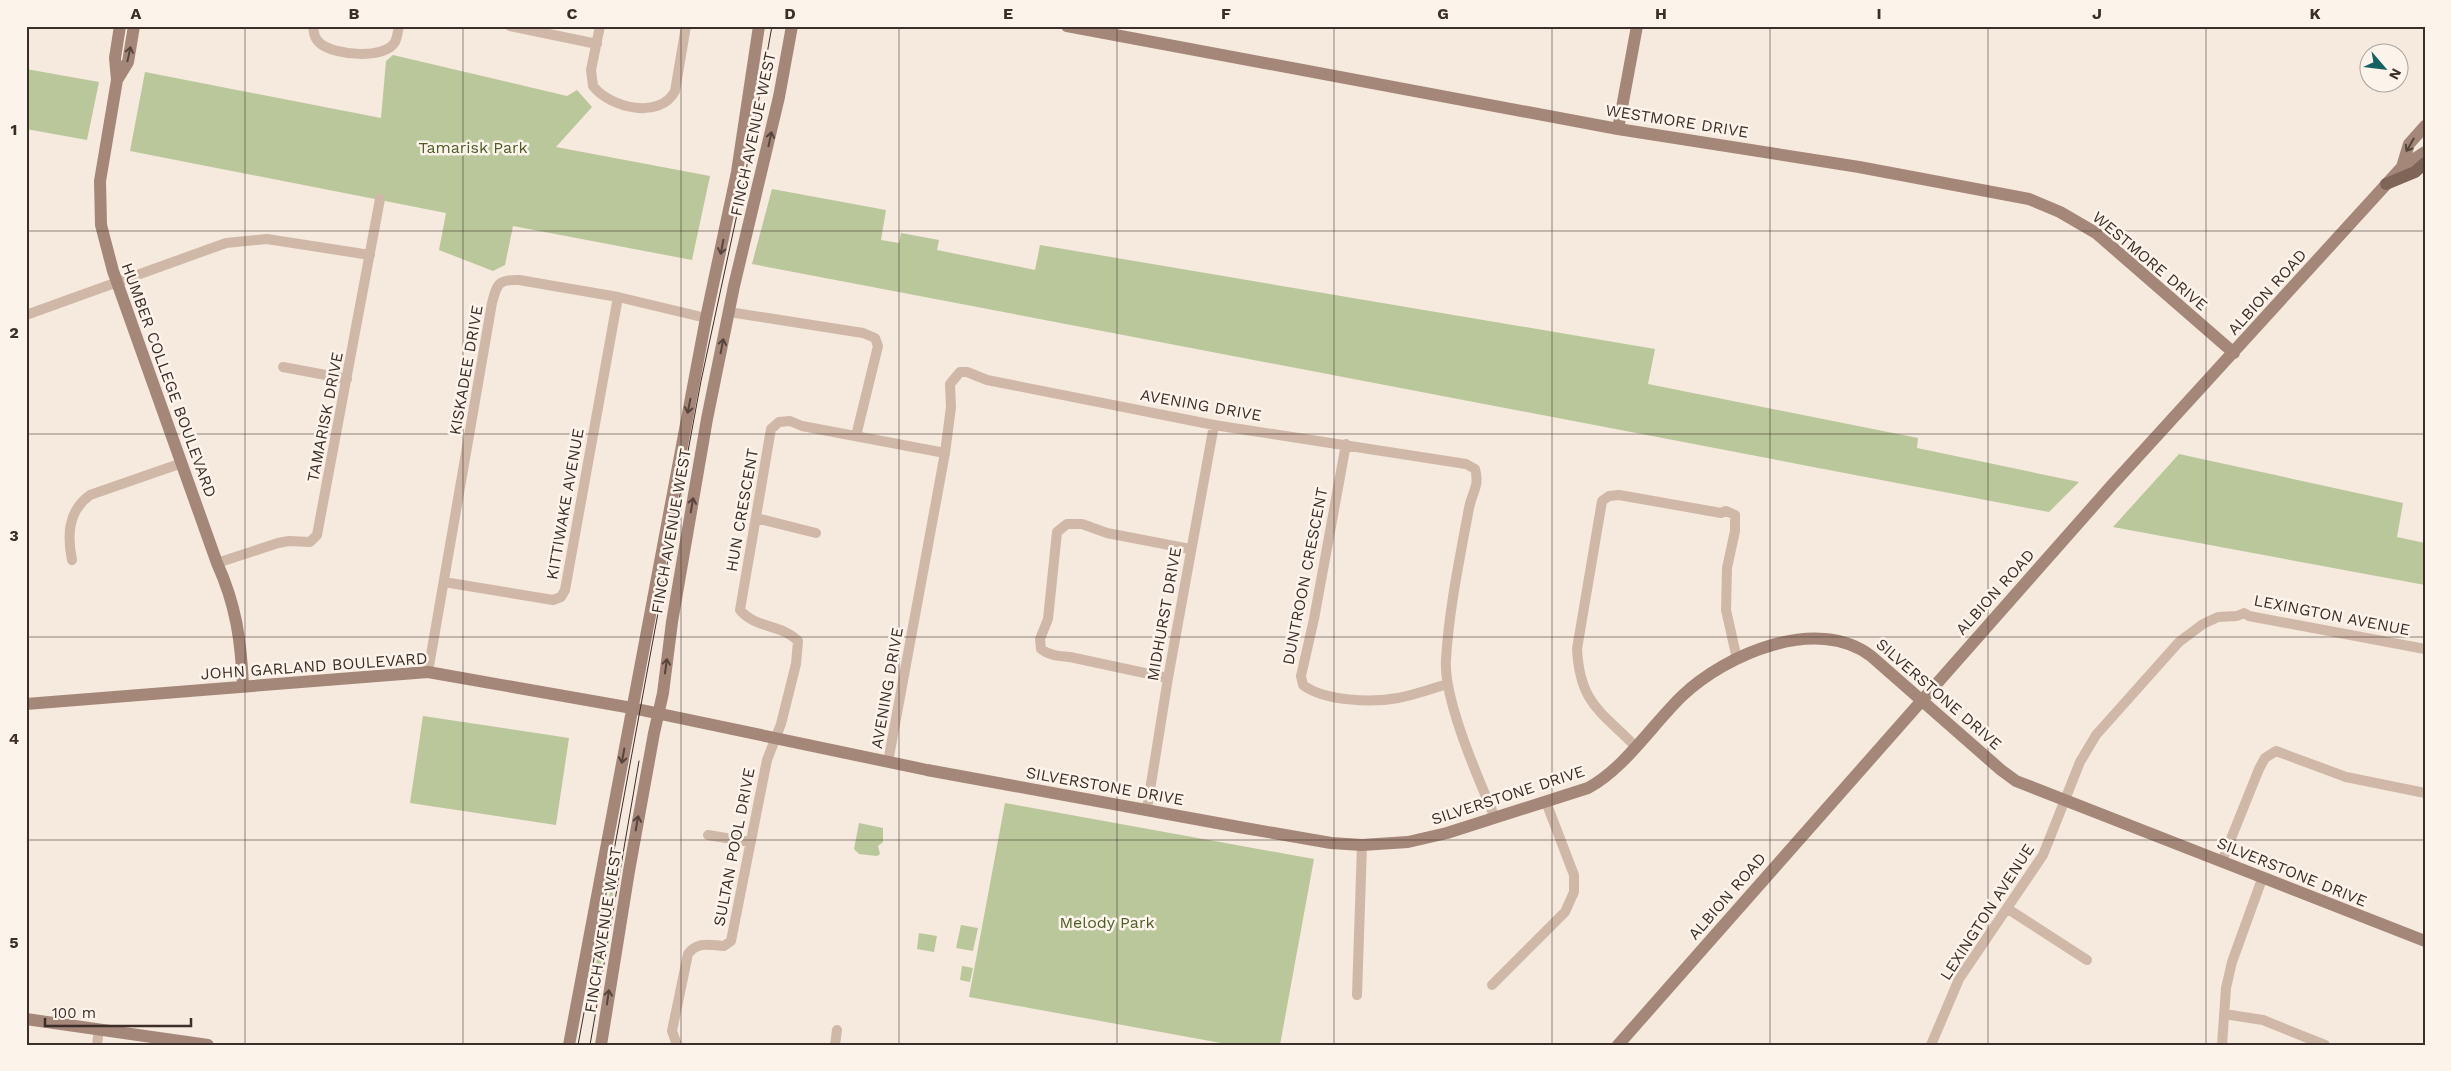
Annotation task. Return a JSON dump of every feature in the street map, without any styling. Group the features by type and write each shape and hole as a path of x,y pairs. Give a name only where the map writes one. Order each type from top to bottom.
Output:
{"main road":[{"path":"2386,184 2415,172 2425,162"}],"street":[{"name":"HUMBER COLLEGE BOULEVARD","path":"118,80 115,58 120,26"},
{"name":"HUMBER COLLEGE BOULEVARD","path":"134,26 128,62 118,80 104,154 100,204 105,246 236,612 242,655 243,686"},
{"path":"313,26 315,38 321,44 332,49 366,54 378,54 387,49 395,42 399,26"},
{"path":"510,26 597,44"},
{"path":"600,26 591,80 598,92 621,105 651,108 660,106 671,99 675,91 686,26"},
{"name":"FINCH AVENUE WEST","path":"569,1045 706,318 737,172 759,26"},
{"name":"FINCH AVENUE WEST","path":"601,1045 689,521 729,312 764,166 792,26"},
{"name":"WESTMORE DRIVE","path":"1067,26 1618,128 1859,167 2029,199 2060,212 2096,233 2234,353"},
{"path":"1618,128 1637,26"},
{"name":"ALBION ROAD","path":"2402,166 2409,144 2425,126"},
{"name":"ALBION ROAD","path":"1618,1045 2112,485 2402,166 2425,152"},
{"name":"TAMARISK DRIVE","path":"217,563 278,543 289,541 310,542 318,535 380,199"},
{"path":"26,315 199,251 226,243 267,239 370,255"},
{"name":"KISKADEE DRIVE","path":"428,672 492,303 498,285 506,279 519,280 618,298 706,318"},
{"name":"KITTIWAKE AVENUE","path":"444,582 553,600 561,597 565,590 618,298"},
{"path":"729,312 863,333 876,338 878,346 856,436"},
{"path":"283,367 347,379"},
{"name":"AVENING DRIVE","path":"888,762 945,453 951,406 950,384 960,372 967,372 987,380 1214,425 1466,464 1474,469 1478,480 1469,506 1450,621 1446,660 1447,684 1478,775 1496,818"},
{"name":"HUN CRESCENT","path":"776,737 796,664 798,641 791,635 748,619 740,610 771,429 779,422 790,422 802,426 945,453"},
{"name":"MIDHURST DRIVE","path":"1147,809 1190,549 1214,425"},
{"name":"DUNTROON CRESCENT","path":"1346,444 1314,619 1302,669 1303,685 1312,692 1338,698 1372,700 1399,698 1447,684"},
{"path":"72,560 68,541 70,525 73,513 80,502 90,495 182,463"},
{"path":"1635,746 1597,710 1584,688 1578,668 1577,649 1602,501 1609,496 1619,495 1721,513 1726,510 1735,516 1735,531 1728,568 1726,604 1737,659"},
{"path":"756,518 816,533"},
{"path":"1168,678 1080,659 1047,654 1041,649 1040,639 1048,619 1057,532 1067,524 1082,524 1107,533 1190,549"},
{"name":"LEXINGTON AVENUE","path":"1931,1045 1960,979 2043,855 2080,762 2096,735 2179,642 2203,624 2218,617 2237,616 2244,613 2249,616 2425,648"},
{"name":"SILVERSTONE DRIVE","path":"632,708 888,762 1331,843 1362,845 1408,842 1447,833 1546,802 1599,782 1682,696 1701,680 1737,659 1800,638 1832,638 1847,642 1866,652 2016,781 2222,861 2262,879 2425,941"},
{"name":"JOHN GARLAND BOULEVARD","path":"26,704 428,672 632,708"},
{"name":"SULTAN POOL DRIVE","path":"678,1045 672,1031 688,954 693,946 701,944 724,946 731,941 768,755 776,737"},
{"path":"2222,861 2259,769 2265,758 2276,751 2346,777 2425,793"},
{"path":"1492,985 1565,912 1574,892 1574,876 1546,802"},
{"path":"708,835 750,842"},
{"path":"1357,995 1362,845"},
{"path":"2222,1045 2224,1014 2232,962 2262,879"},
{"path":"2008,909 2087,960"},
{"path":"2224,1014 2263,1020 2325,1045"},
{"path":"26,1019 208,1045"},
{"path":"97,1045 99,1029"},
{"path":"835,1045 837,1030"}],"green space":[{"name":"Tamarisk Park","path":"393,55 567,96 577,90 592,107 556,147 710,176 692,260 513,226 505,265 493,271 439,250 446,213 130,151 145,72 381,118 386,61"},
{"path":"26,69 99,82 87,140 26,129"},
{"path":"772,189 886,210 881,240 899,243 901,233 939,240 937,250 1035,270 1040,245 1655,349 1648,384 1918,438 1917,448 2079,482 2049,512 752,264"},
{"path":"2179,454 2403,503 2397,537 2425,543 2425,585 2113,527"},
{"path":"423,716 569,738 556,825 410,803"},
{"name":"Melody Park","path":"1005,803 1314,859 1280,1045 1232,1045 969,997"},
{"path":"859,823 883,828 883,842 878,846 880,854 877,856 859,854 854,849"},
{"path":"610,892 613,893 613,897 599,975 594,974"},
{"path":"961,925 978,928 973,951 956,948"},
{"path":"919,933 937,936 934,952 917,949"},
{"path":"962,966 973,968 970,982 960,980"}],"tram line":[{"path":"578,1045 701,381 744,182 772,26"},
{"path":"590,1045 639,761"}]}
